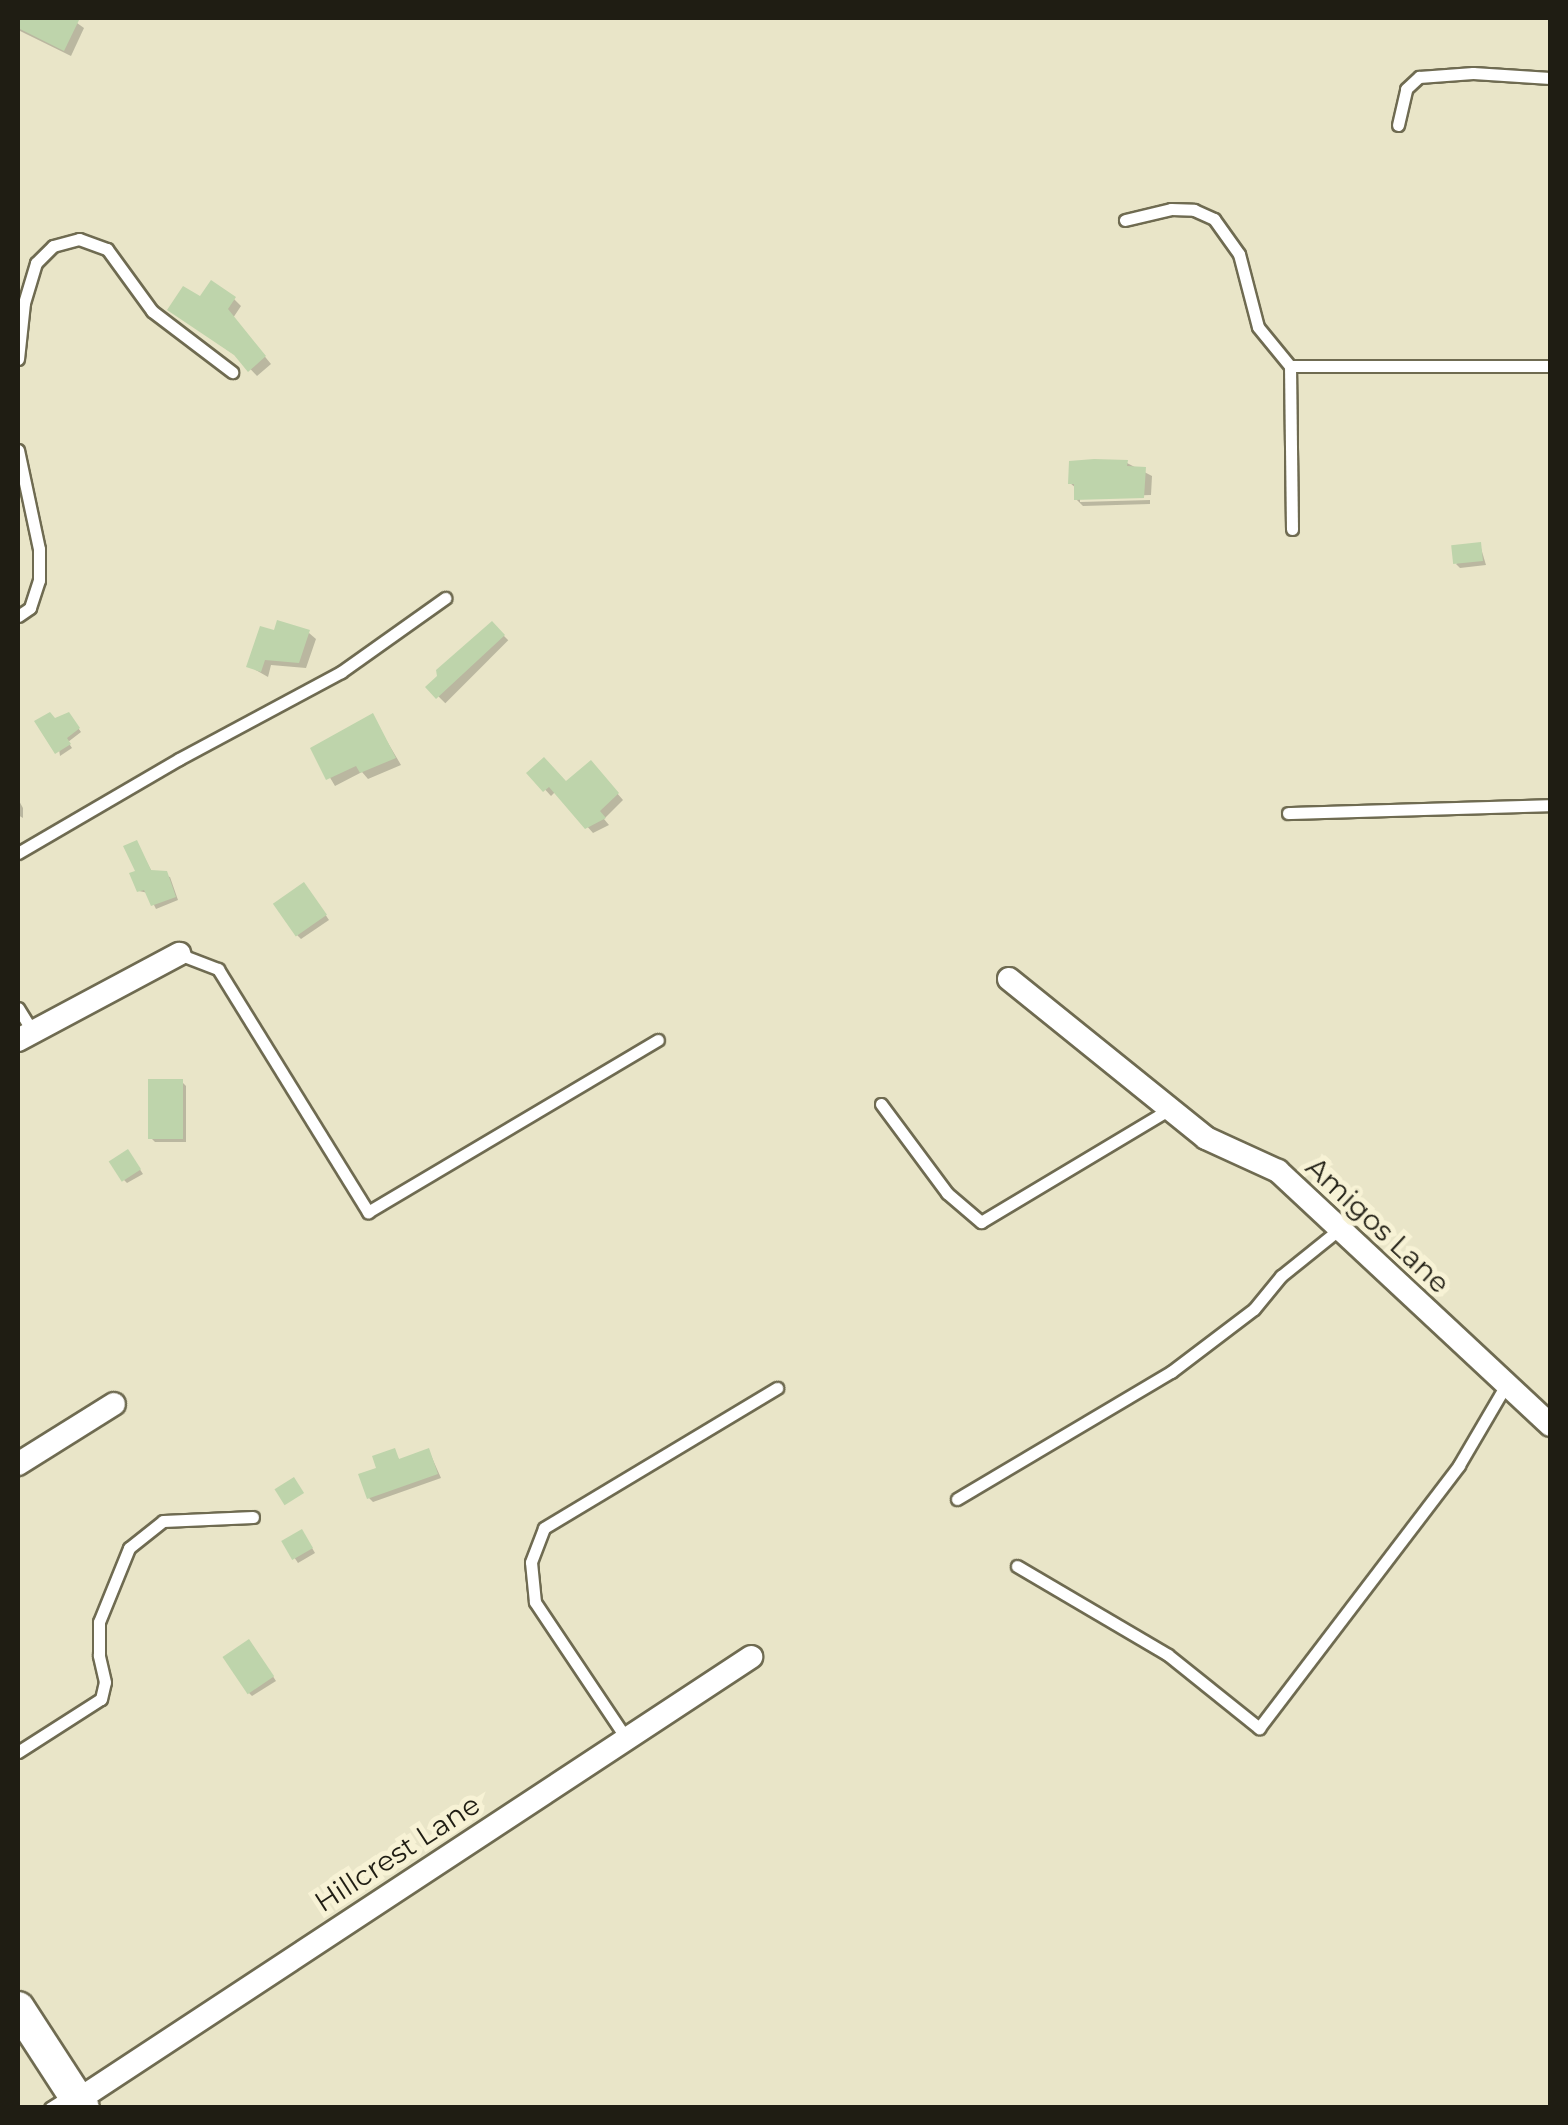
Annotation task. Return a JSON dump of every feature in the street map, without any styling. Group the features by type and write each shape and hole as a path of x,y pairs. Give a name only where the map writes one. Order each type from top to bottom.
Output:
{"main road":[{"path":"18,2008 71,2102"}],"street":[{"path":"25,1035 179,954"},
{"name":"Amigos Lane","path":"1009,979 1206,1138 1278,1172 1550,1425"},
{"path":"18,1464 114,1404"},
{"name":"Hillcrest Lane","path":"71,2102 751,1657"}],"lane":[{"path":"1398,125 1406,88 1419,77 1473,73 1550,78"},
{"path":"1125,220 1171,209 1194,210 1214,220 1239,254 1258,327 1290,366 1292,528"},
{"path":"18,359 24,303 36,263 53,246 79,238 107,249 152,311 232,372"},
{"path":"1290,366 1550,366"},
{"path":"18,450 39,550 30,608 18,616"},
{"path":"18,853 179,758 342,672 445,598"},
{"path":"1288,813 1550,805"},
{"path":"179,954 218,969 368,1212 658,1040"},
{"path":"18,1008 25,1035"},
{"path":"882,1104 947,1193 981,1222 1170,1109"},
{"path":"957,1500 1171,1372 1254,1309 1281,1276 1337,1230"},
{"path":"1018,1566 1168,1655 1260,1728 1459,1466 1506,1384"},
{"path":"626,1738 535,1602 530,1562 544,1528 776,1388"},
{"path":"18,1752 101,1699 106,1682 98,1655 98,1622 130,1548 163,1521 253,1517"}],"building":[{"path":"18,18 80,18 64,51 18,28"},
{"path":"211,280 236,297 228,309 266,356 248,372 234,355 167,310 183,286 200,296"},
{"path":"1128,460 1127,466 1146,467 1144,498 1074,500 1074,484 1068,484 1069,461"},
{"path":"1481,542 1483,561 1453,564 1451,545"},
{"path":"277,620 310,630 299,663 265,660 261,672 246,667 260,626 274,630"},
{"path":"492,621 505,635 436,699 425,687 437,676 436,670"},
{"path":"50,712 55,718 69,712 80,728 67,738 71,744 55,754 34,721"},
{"path":"373,713 396,758 360,773 356,766 326,780 310,748"},
{"path":"544,757 566,781 591,760 619,793 600,811 606,818 585,829 549,787 543,792 526,773"},
{"path":"137,840 151,870 167,871 176,897 151,906 144,890 137,892 129,873 135,871 123,846"},
{"path":"304,882 327,915 296,937 273,904"},
{"path":"148,1079 183,1079 183,1139 148,1139"},
{"path":"128,1149 141,1169 122,1182 109,1162"},
{"path":"395,1448 399,1459 429,1448 438,1474 367,1499 358,1474 376,1468 372,1456"},
{"path":"294,1477 304,1493 285,1505 274,1489"},
{"path":"302,1529 313,1548 292,1560 281,1541"},
{"path":"249,1639 274,1676 248,1694 222,1657"}]}
